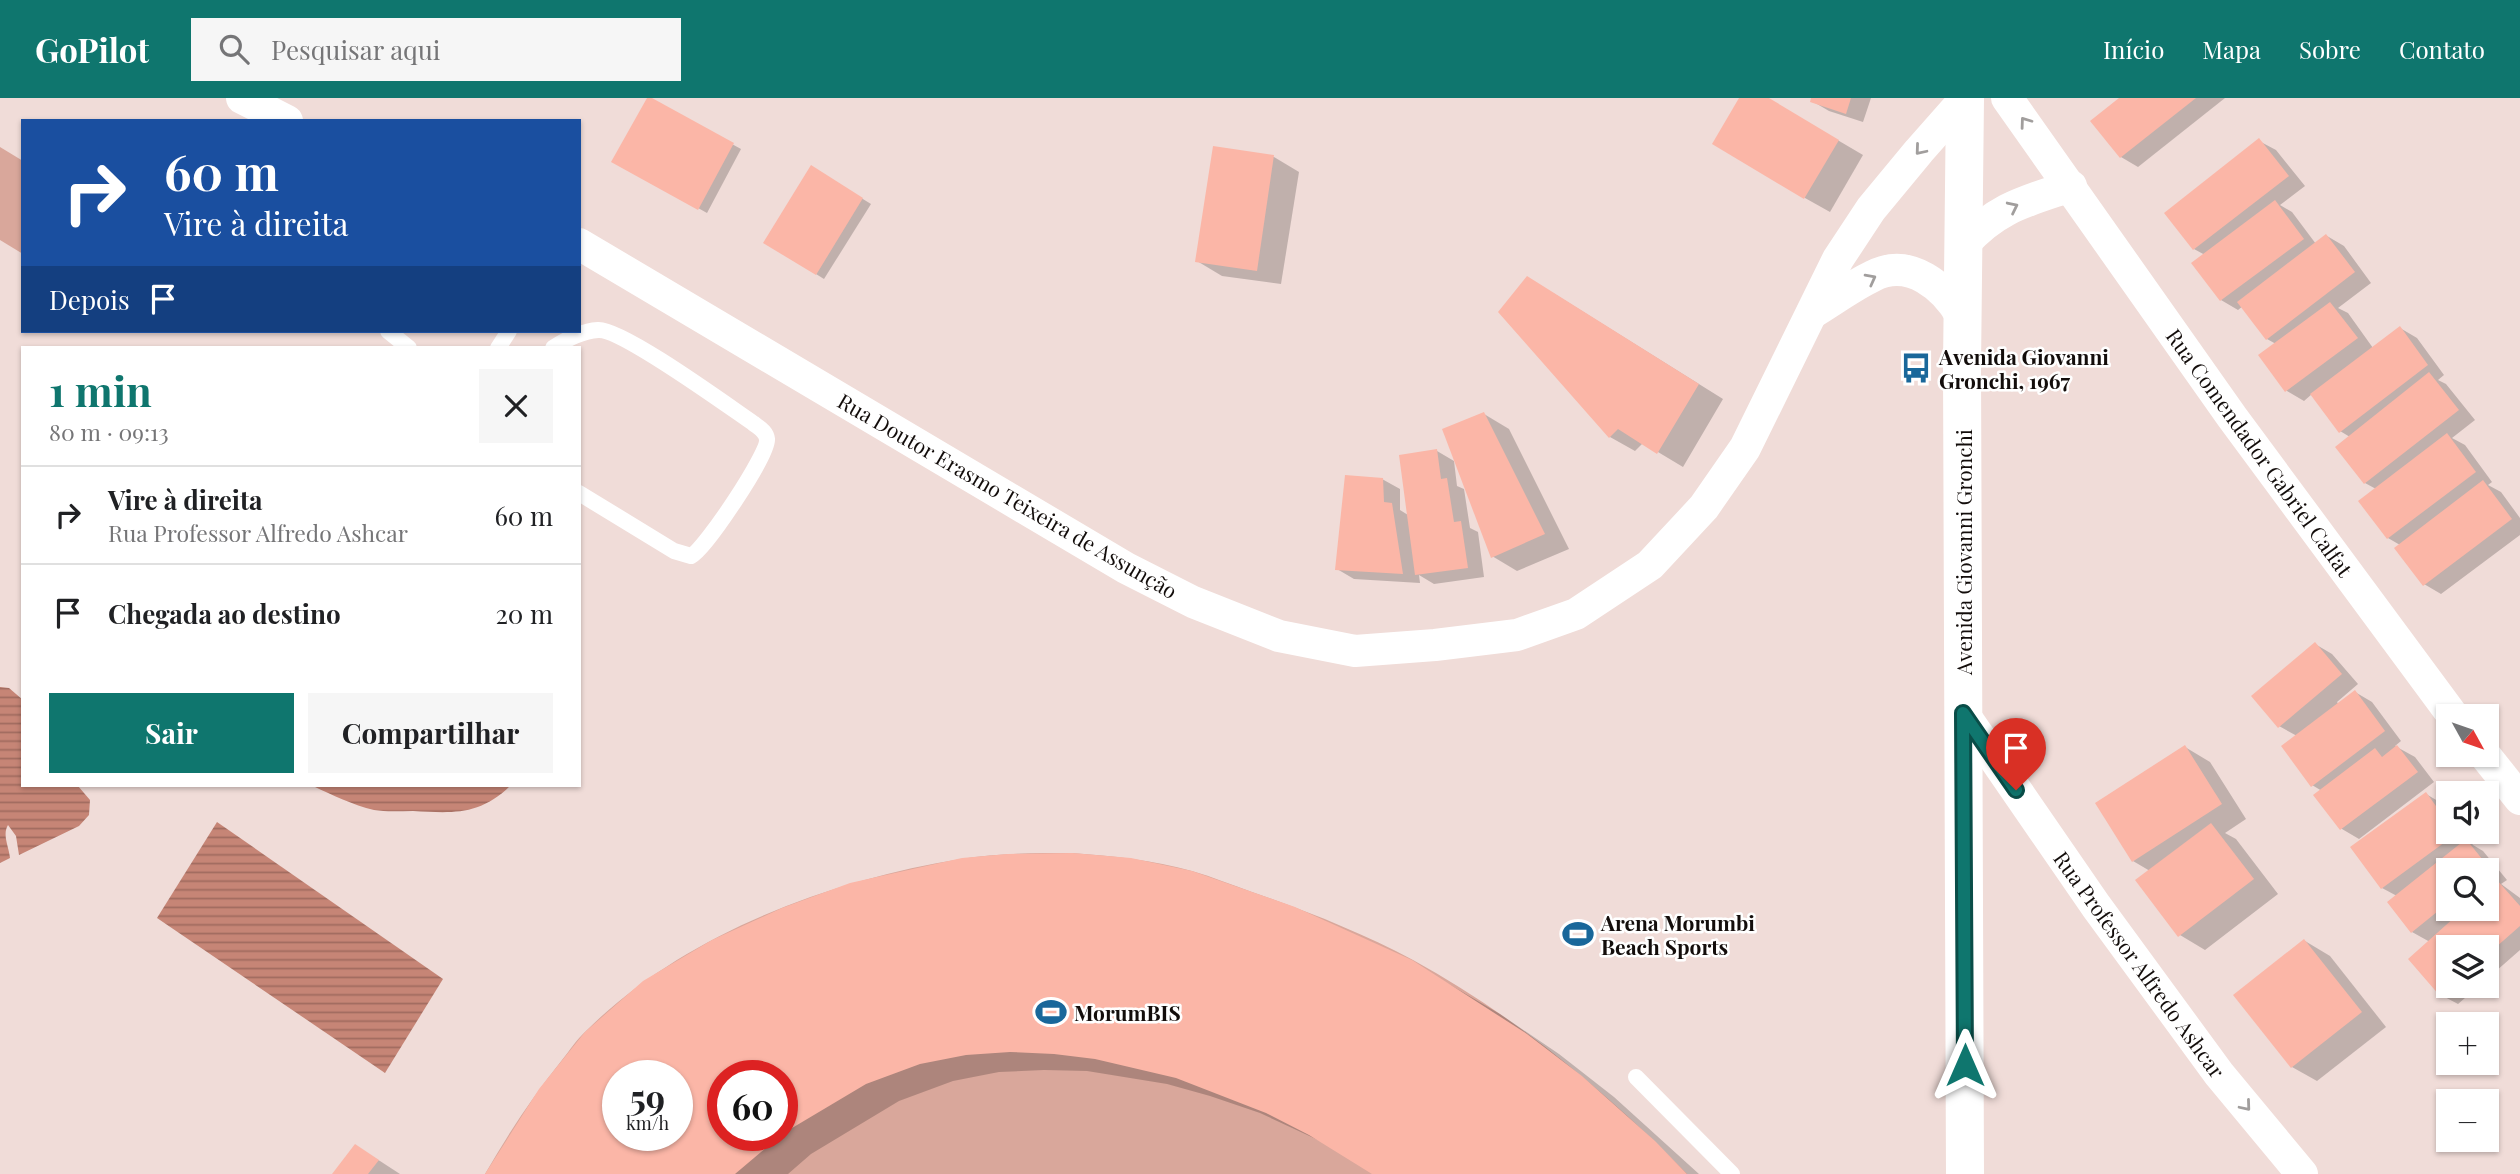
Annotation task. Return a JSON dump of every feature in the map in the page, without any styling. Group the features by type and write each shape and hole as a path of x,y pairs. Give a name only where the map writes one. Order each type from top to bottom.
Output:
{"main road":[{"name":"Avenida Giovanni Gronchi","path":"1965,99 1962,317 1965,1174"}],"street":[{"path":"242,98 283,119"},
{"name":"Rua Comendador Gabriel Calfat","path":"2007,98 2240,428 2444,704"},
{"name":"Rua Doutor Erasmo Teixeira de Assunção","path":"581,245 1126,568 1193,602 1279,636 1355,651 1435,645 1517,635 1576,614 1650,565 1704,507 1745,447 1839,259 1871,209 1965,99"},
{"path":"1964,244 2000,213 2037,195 2071,186"},
{"path":"1812,313 1874,275 1904,270 1939,287 1953,301 1962,317"},
{"name":"Rua Professor Alfredo Ashcar","path":"1963,713 2096,906 2219,1074 2302,1174"},
{"path":"2494,767 2520,799"}],"lane":[{"path":"557,346 582,334 599,330 614,333 743,416 764,432 767,438 766,448 733,503 702,548 691,556 674,551 581,494"},
{"path":"390,333 407,346"},
{"path":"1636,1077 1732,1174"}],"shaded area":[{"path":"0,147 21,160 21,253 0,240"},
{"path":"0,687 9,688 21,698 21,787 79,787 90,800 89,815 79,826 19,855 16,836 8,825 6,837 10,858 0,863"},
{"path":"315,787 509,787 499,796 476,808 453,812 374,810 350,803"},
{"path":"217,822 443,979 385,1073 157,918"},
{"name":"MorumBIS","path":"1016,854 1087,854 1132,859 1192,871 1314,915 1394,950 1451,982 1523,1030 1624,1113 1687,1174 485,1174 531,1101 583,1034 624,997 667,967 712,940 810,897 911,868 961,859"}],"building":[{"path":"647,98 652,98 734,143 698,210 611,162"},
{"path":"1739,98 1769,98 1839,140 1804,199 1712,144"},
{"path":"1811,98 1851,98 1846,114 1810,102"},
{"path":"2119,98 2196,98 2120,158 2090,121"},
{"path":"2259,138 2289,176 2193,250 2164,213"},
{"path":"1213,146 1274,155 1257,271 1195,262"},
{"path":"811,165 863,198 816,275 763,243"},
{"path":"2275,200 2304,239 2220,301 2191,263"},
{"path":"2326,234 2355,272 2266,340 2237,302"},
{"path":"1527,276 1699,384 1657,454 1618,429 1609,438 1498,312"},
{"path":"2330,302 2358,338 2285,392 2258,355"},
{"path":"2400,326 2428,365 2339,433 2310,394"},
{"path":"2429,372 2459,410 2364,484 2335,447"},
{"path":"1484,412 1545,534 1491,558 1442,429"},
{"path":"2447,433 2476,472 2387,539 2358,501"},
{"path":"1437,449 1441,479 1447,478 1454,522 1461,521 1468,568 1415,575 1399,455"},
{"path":"1345,475 1383,478 1384,502 1392,503 1403,574 1335,570"},
{"path":"2483,480 2512,519 2423,586 2394,548"},
{"path":"2315,642 2342,674 2278,728 2251,696"},
{"path":"2355,690 2385,731 2311,787 2281,746"},
{"path":"2185,745 2222,804 2132,862 2095,803"},
{"path":"2397,745 2418,772 2340,830 2313,795 2375,748 2382,757"},
{"path":"2426,792 2436,806 2436,844 2442,844 2381,889 2350,847"},
{"path":"2211,823 2254,879 2178,937 2135,880"},
{"path":"2460,844 2470,844 2481,858 2442,858"},
{"name":"MorumBIS","path":"1072,853 1131,858 1192,871 1295,907 1412,960 1527,1034 1582,1076 1655,1141 1687,1174 1372,1174 1309,1135 1266,1113 1176,1078 1095,1059 1010,1052 966,1055 920,1064 866,1084 798,1124 798,1060 707,1060 707,1151 762,1151 735,1174 485,1174 539,1089 585,1032 643,981 712,940 782,908 850,883 962,858"},
{"path":"2436,863 2436,913 2411,933 2387,902"},
{"path":"2499,882 2520,906 2520,926 2499,944 2499,935 2436,935 2436,991 2408,959 2450,921 2499,921"},
{"path":"2304,939 2362,1012 2291,1068 2233,995"},
{"path":"355,1144 379,1160 368,1174 332,1174"}],"place":[{"name":"Avenida Giovanni Gronchi, 1967","path":"1916,368"},
{"name":"Arena Morumbi Beach Sports","path":"1578,934"},
{"name":"MorumBIS","path":"1051,1012"}],"route":[{"path":"1965,1065 1963,713 2016,790"}]}
